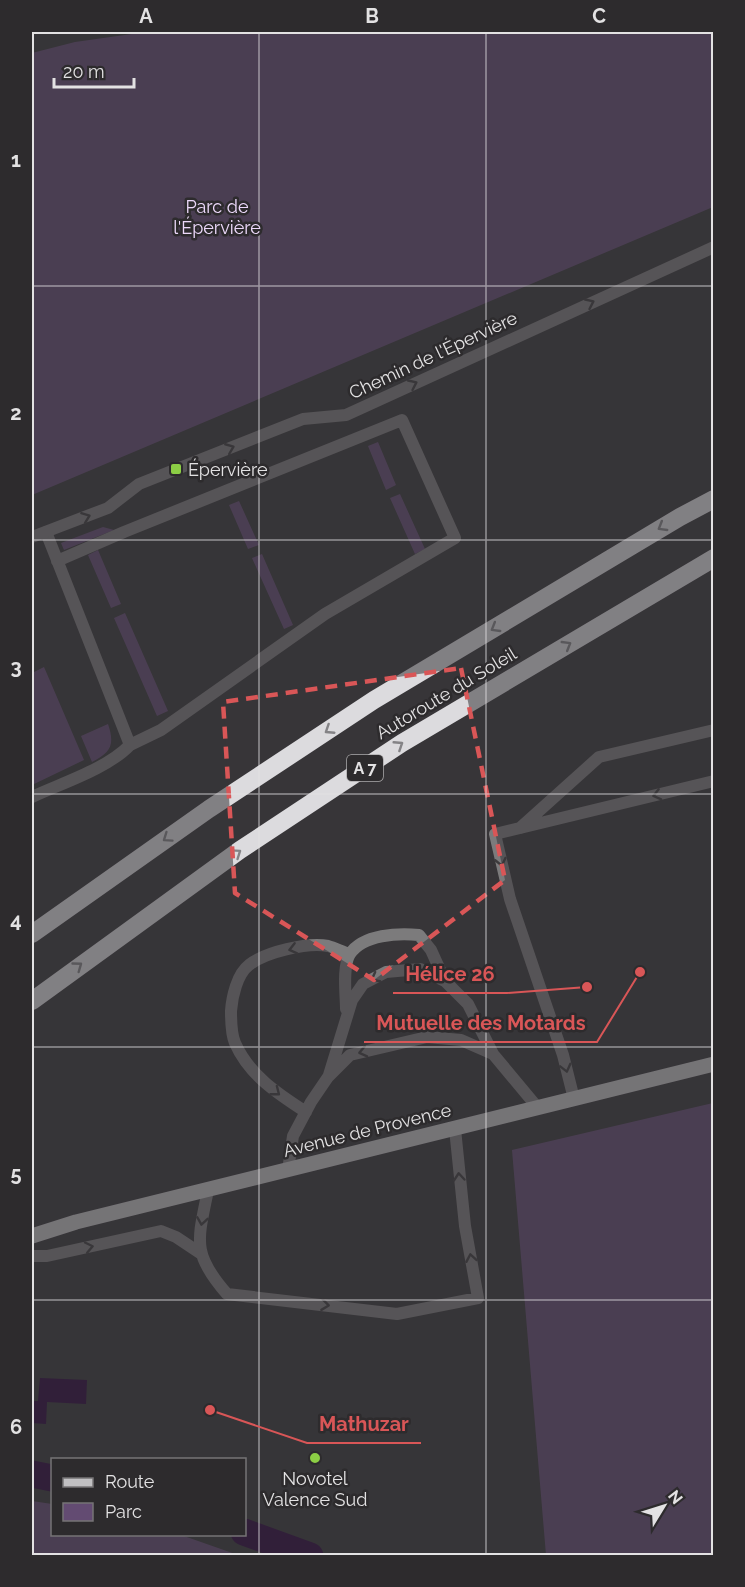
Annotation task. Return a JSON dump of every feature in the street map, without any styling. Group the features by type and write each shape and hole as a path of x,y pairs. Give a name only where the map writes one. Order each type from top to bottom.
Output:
{"highway":[{"name":"Autoroute du Soleil","path":"32,934 209,809 374,700 714,499"},
{"name":"Autoroute du Soleil","path":"32,1001 240,850 402,743 714,558"}],"main road":[{"name":"Avenue de Provence","path":"32,1236 76,1222 714,1064"}],"street":[{"name":"Chemin de l'Épervière","path":"32,537 108,508 139,484 303,419 346,415 714,247"},
{"path":"32,797 123,753 130,745 160,730 325,614 455,538 402,420 57,561"},
{"path":"46,532 130,745"},
{"path":"519,828 599,757 714,730"},
{"path":"574,1099 563,1055 510,899 495,834 714,781"},
{"path":"346,1016 345,975 350,954 360,945 375,938 399,933 419,935 431,950 446,981 468,1004 494,1054 538,1108"},
{"path":"306,1112 274,1092 247,1065 234,1040 231,1020 232,999 238,981 247,966 264,957 309,945 328,946 350,954"},
{"path":"328,1077 352,1000 363,984 386,972 420,969 446,981"},
{"path":"288,1170 293,1136 328,1077 350,1055 427,1037 461,1040 494,1054"},
{"path":"208,1190 200,1232 200,1253 210,1275 227,1294 397,1314 478,1298 465,1226 455,1129"},
{"path":"32,1256 47,1256 161,1232 176,1237 200,1253"}],"highlighted area":[{"path":"461,668 505,880 374,980 235,893 223,702"}],"green space":[{"name":"Parc de l'Épervière","path":"146,32 713,32 713,207 32,495 32,53 75,42"},
{"path":"378,442 396,485 386,490 368,446"},
{"path":"400,494 425,549 415,554 390,498"},
{"path":"239,501 259,545 248,549 229,505"},
{"path":"103,527 114,530 64,550 61,543"},
{"path":"98,550 121,604 111,608 88,555"},
{"path":"262,554 293,625 284,629 252,558"},
{"path":"125,613 168,711 157,716 114,618"},
{"path":"44,667 84,760 32,785 32,673"},
{"path":"108,724 111,737 110,747 104,755 92,762 81,736"},
{"path":"713,1103 713,1555 546,1555 512,1150"},
{"path":"32,1501 51,1504 51,1536 184,1536 238,1555 32,1555"}],"shaded area":[{"path":"40,1378 87,1380 86,1404 47,1402 46,1424 32,1423 32,1401 38,1401"}],"waterway":[{"path":"32,1474 51,1478"},
{"path":"246,1533 310,1556"}],"place":[{"name":"Épervière","path":"176,469"},
{"name":"Mutuelle des Motards","path":"640,972"},
{"name":"Hélice 26","path":"587,987"},
{"name":"Mathuzar","path":"210,1410"},
{"name":"Novotel Valence Sud","path":"315,1458"}]}
